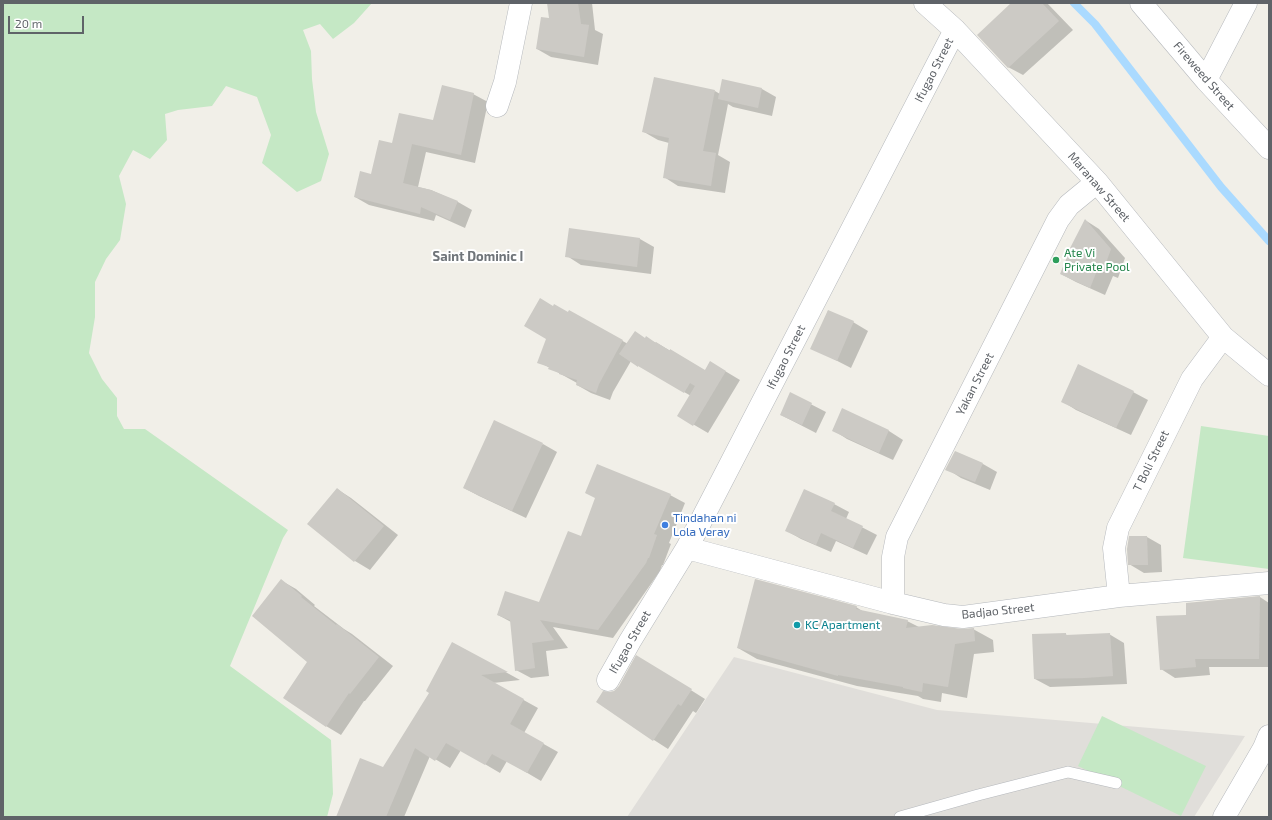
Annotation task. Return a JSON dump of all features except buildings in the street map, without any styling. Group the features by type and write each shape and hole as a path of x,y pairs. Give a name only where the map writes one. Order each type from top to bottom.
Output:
{"street":[{"path":"497,106 505,82 521,3"},
{"name":"Maranaw Street","path":"925,3 955,30 1097,182 1223,337 1269,375"},
{"name":"Fireweed Street","path":"1141,3 1206,80 1269,148"},
{"path":"1206,80 1246,3"},
{"name":"Ifugao Street","path":"608,680 687,548 955,30"},
{"name":"Yakan Street","path":"893,603 893,557 897,537 1058,220 1069,205 1097,182"},
{"name":"T Boli Street","path":"1119,596 1114,548 1118,528 1192,379 1223,337"},
{"name":"Badjao Street","path":"687,548 893,603 944,615 963,616 1119,596 1269,583"},
{"path":"1224,817 1264,748 1269,736"}],"lane":[{"path":"900,817 1068,772 1116,783"}],"shaded area":[{"path":"734,657 937,710 1245,736 1194,817 627,817"}],"green space":[{"path":"3,3 372,3 354,23 333,39 320,24 303,30 311,51 312,79 316,112 329,154 321,181 297,192 262,163 271,135 257,97 226,86 212,106 178,110 165,114 167,140 150,159 133,150 119,176 126,204 120,240 106,259 95,282 95,317 89,353 102,379 117,398 117,416 124,429 145,429 288,530 283,538 230,666 331,740 333,794 327,817 3,817"},
{"path":"1201,426 1269,436 1269,569 1183,558"},
{"path":"1102,716 1206,766 1181,816 1078,766"}],"waterway":[{"path":"1074,3 1095,24 1221,187 1269,241"}],"place":[{"name":"Ate Vi Private Pool","path":"1056,260"},
{"name":"Tindahan ni Lola Veray","path":"665,525"},
{"name":"KC Apartment","path":"797,625"}],"district":[{"name":"Saint Dominic I","path":"478,257"}]}
